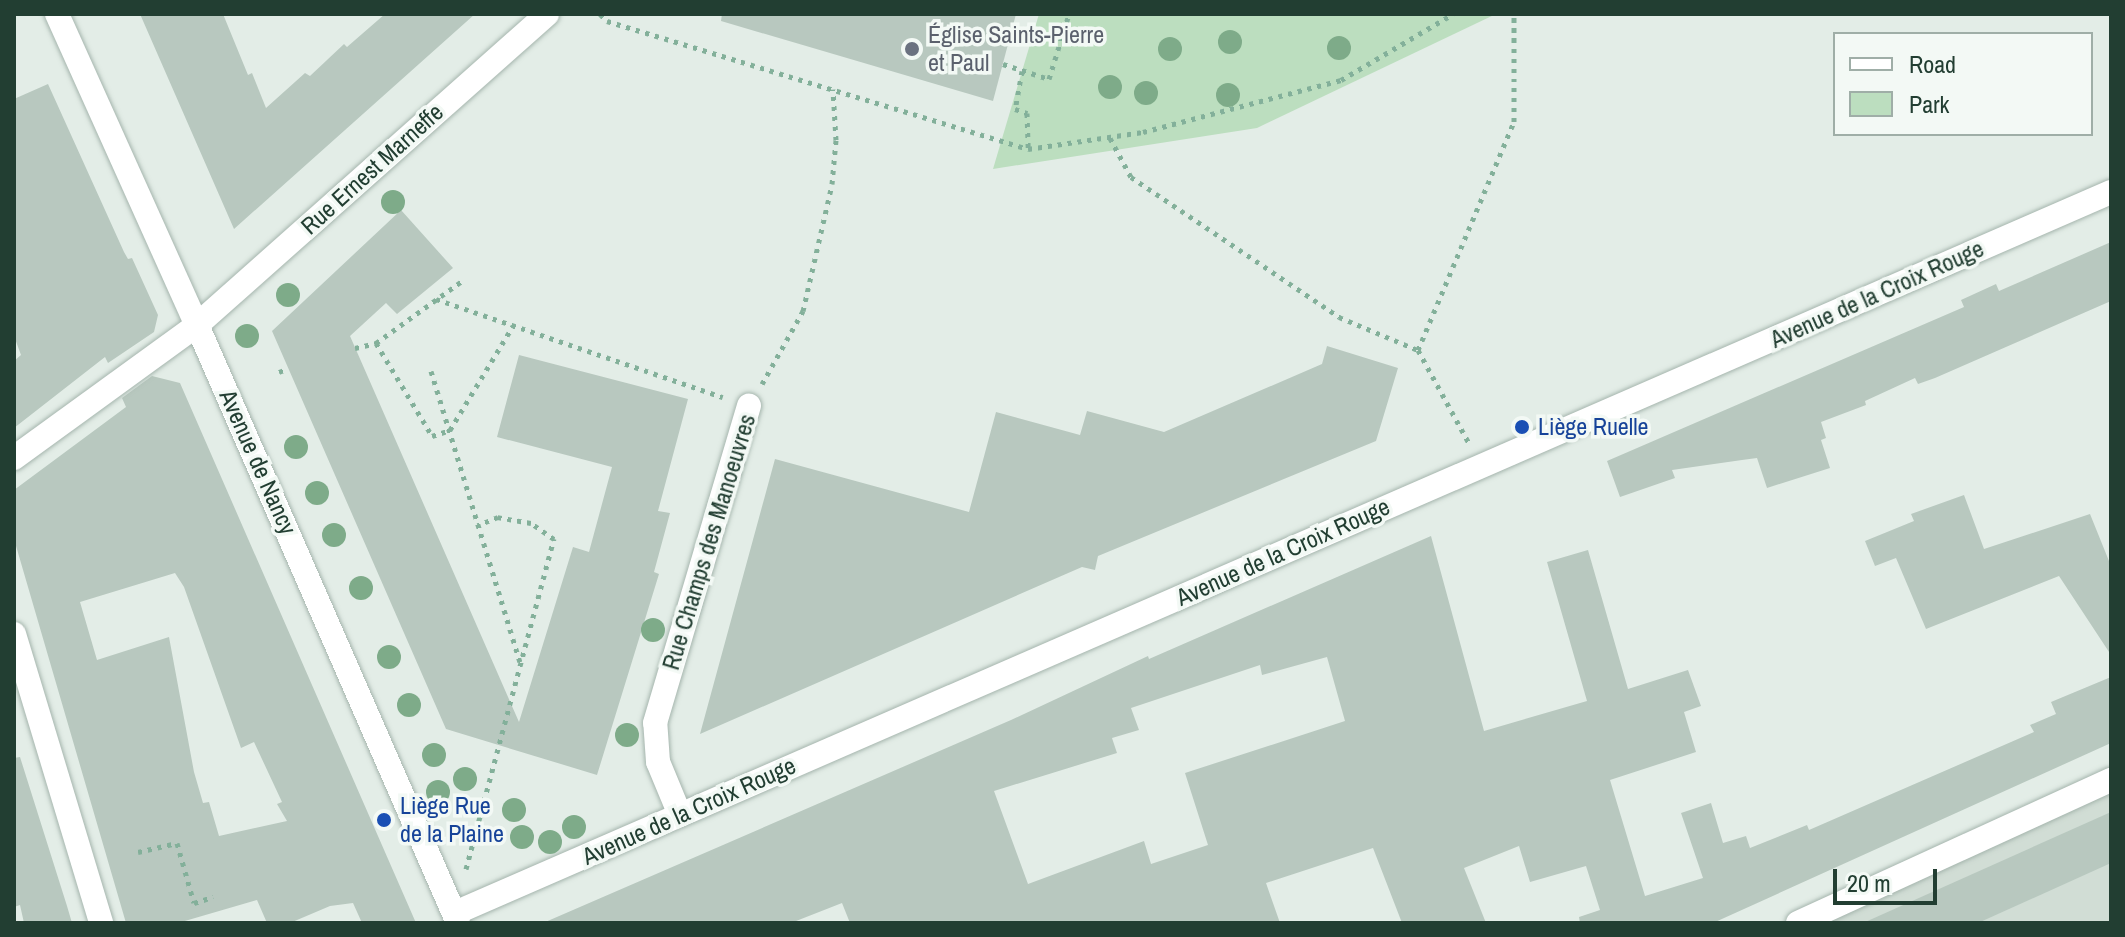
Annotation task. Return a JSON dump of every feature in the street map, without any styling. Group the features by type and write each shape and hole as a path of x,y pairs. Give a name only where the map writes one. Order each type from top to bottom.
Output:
{"street":[{"name":"Avenue de Nancy","path":"57,14 197,325 456,918"},
{"name":"Rue Ernest Marneffe","path":"14,458 197,325 547,14"},
{"name":"Avenue de la Croix Rouge","path":"456,918 680,815 2111,192"},
{"name":"Rue Champs des Manoeuvres","path":"680,815 658,762 655,723 749,406"},
{"path":"14,634 101,923"},
{"path":"1798,923 2111,780"}],"path":[{"path":"600,14 607,21 1028,149 1110,138 1341,80 1453,14"},
{"path":"1003,64 1049,79 1069,14"},
{"path":"1418,350 1514,122 1514,14"},
{"path":"1022,71 1015,109 1027,113 1028,149"},
{"name":"Rue Champs des Manoeuvres","path":"749,406 803,311 832,184 836,140 833,89"},
{"path":"1110,138 1131,177 1339,317 1418,350 1481,466"},
{"path":"355,348 376,343 462,281"},
{"path":"436,299 749,406"},
{"path":"376,343 432,436 450,430 513,326"},
{"path":"279,372 287,369"},
{"path":"431,371 520,663"},
{"path":"456,918 554,539 531,523 498,517 478,525"},
{"path":"138,852 177,843 194,903 213,897"}],"shaded area":[{"path":"2111,776 2111,923 1785,923"}],"green space":[{"path":"1039,14 1496,14 1257,128 993,169"}],"building":[{"path":"140,14 223,14 248,75 252,73 266,108 305,73 310,76 344,44 347,47 385,14 475,14 234,229"},
{"name":"Église Saints-Pierre et Paul","path":"722,14 1016,14 993,101 721,21"},
{"path":"48,84 124,252 128,259 132,258 158,315 154,332 108,363 105,357 14,428 14,361 21,355 14,336 14,99"},
{"path":"401,210 453,268 397,314 386,303 350,336 519,722 573,547 589,552 612,467 497,437 519,355 688,399 658,511 670,513 654,572 659,574 597,775 446,729 272,331"},
{"path":"2111,242 2111,301 1935,378 1918,384 1915,378 1865,401 1866,405 1821,422 1826,438 1821,440 1830,468 1767,488 1757,458 1742,460 1672,470 1675,478 1620,497 1607,461 1964,307 1961,300 1996,284 1999,291"},
{"path":"1327,346 1398,368 1376,441 1098,556 1095,570 1082,567 700,734 775,459 969,512 996,412 1080,435 1087,411 1164,432 1322,364"},
{"path":"152,376 180,383 416,923 362,923 353,903 330,906 290,923 267,923 257,900 178,923 126,923 14,539 14,490 126,407 122,398","holes":["175,573 184,587 241,748 254,742 282,802 277,804 287,821 219,836 209,802 203,803 194,772 169,637 97,660 80,602"]},
{"path":"1964,495 1984,549 2090,514 2111,566 2111,655 2059,576 1926,629 1896,558 1875,566 1865,541 1914,521 1911,514"},
{"path":"1431,536 1484,731 1587,701 1547,562 1588,550 1628,689 1688,670 1701,706 1684,712 1696,752 1610,780 1645,896 1703,878 1681,813 1711,803 1723,843 1746,836 1750,848 1807,825 1809,830 2034,732 2030,725 2056,714 2051,702 2111,677 2111,743 1713,923 1580,923 1579,917 1600,910 1586,866 1530,882 1519,846 1464,868 1486,923 1402,923 1373,848 1266,883 1280,923 850,923 842,903 791,923 543,923 1011,720 1148,656 1149,659","holes":["1327,657 1345,721 1185,773 1208,845 1151,864 1144,841 1028,884 994,791 1117,753 1112,738 1139,730 1131,708 1260,665 1262,675"]},
{"path":"20,757 72,923 24,923 20,905 14,907 14,758"},
{"path":"2111,812 2111,863 1978,923 1863,923"}],"place":[{"name":"Église Saints-Pierre et Paul","path":"912,49"},
{"name":"Liège Ruelle","path":"1522,427"},
{"name":"Liège Rue de la Plaine","path":"384,820"}]}
